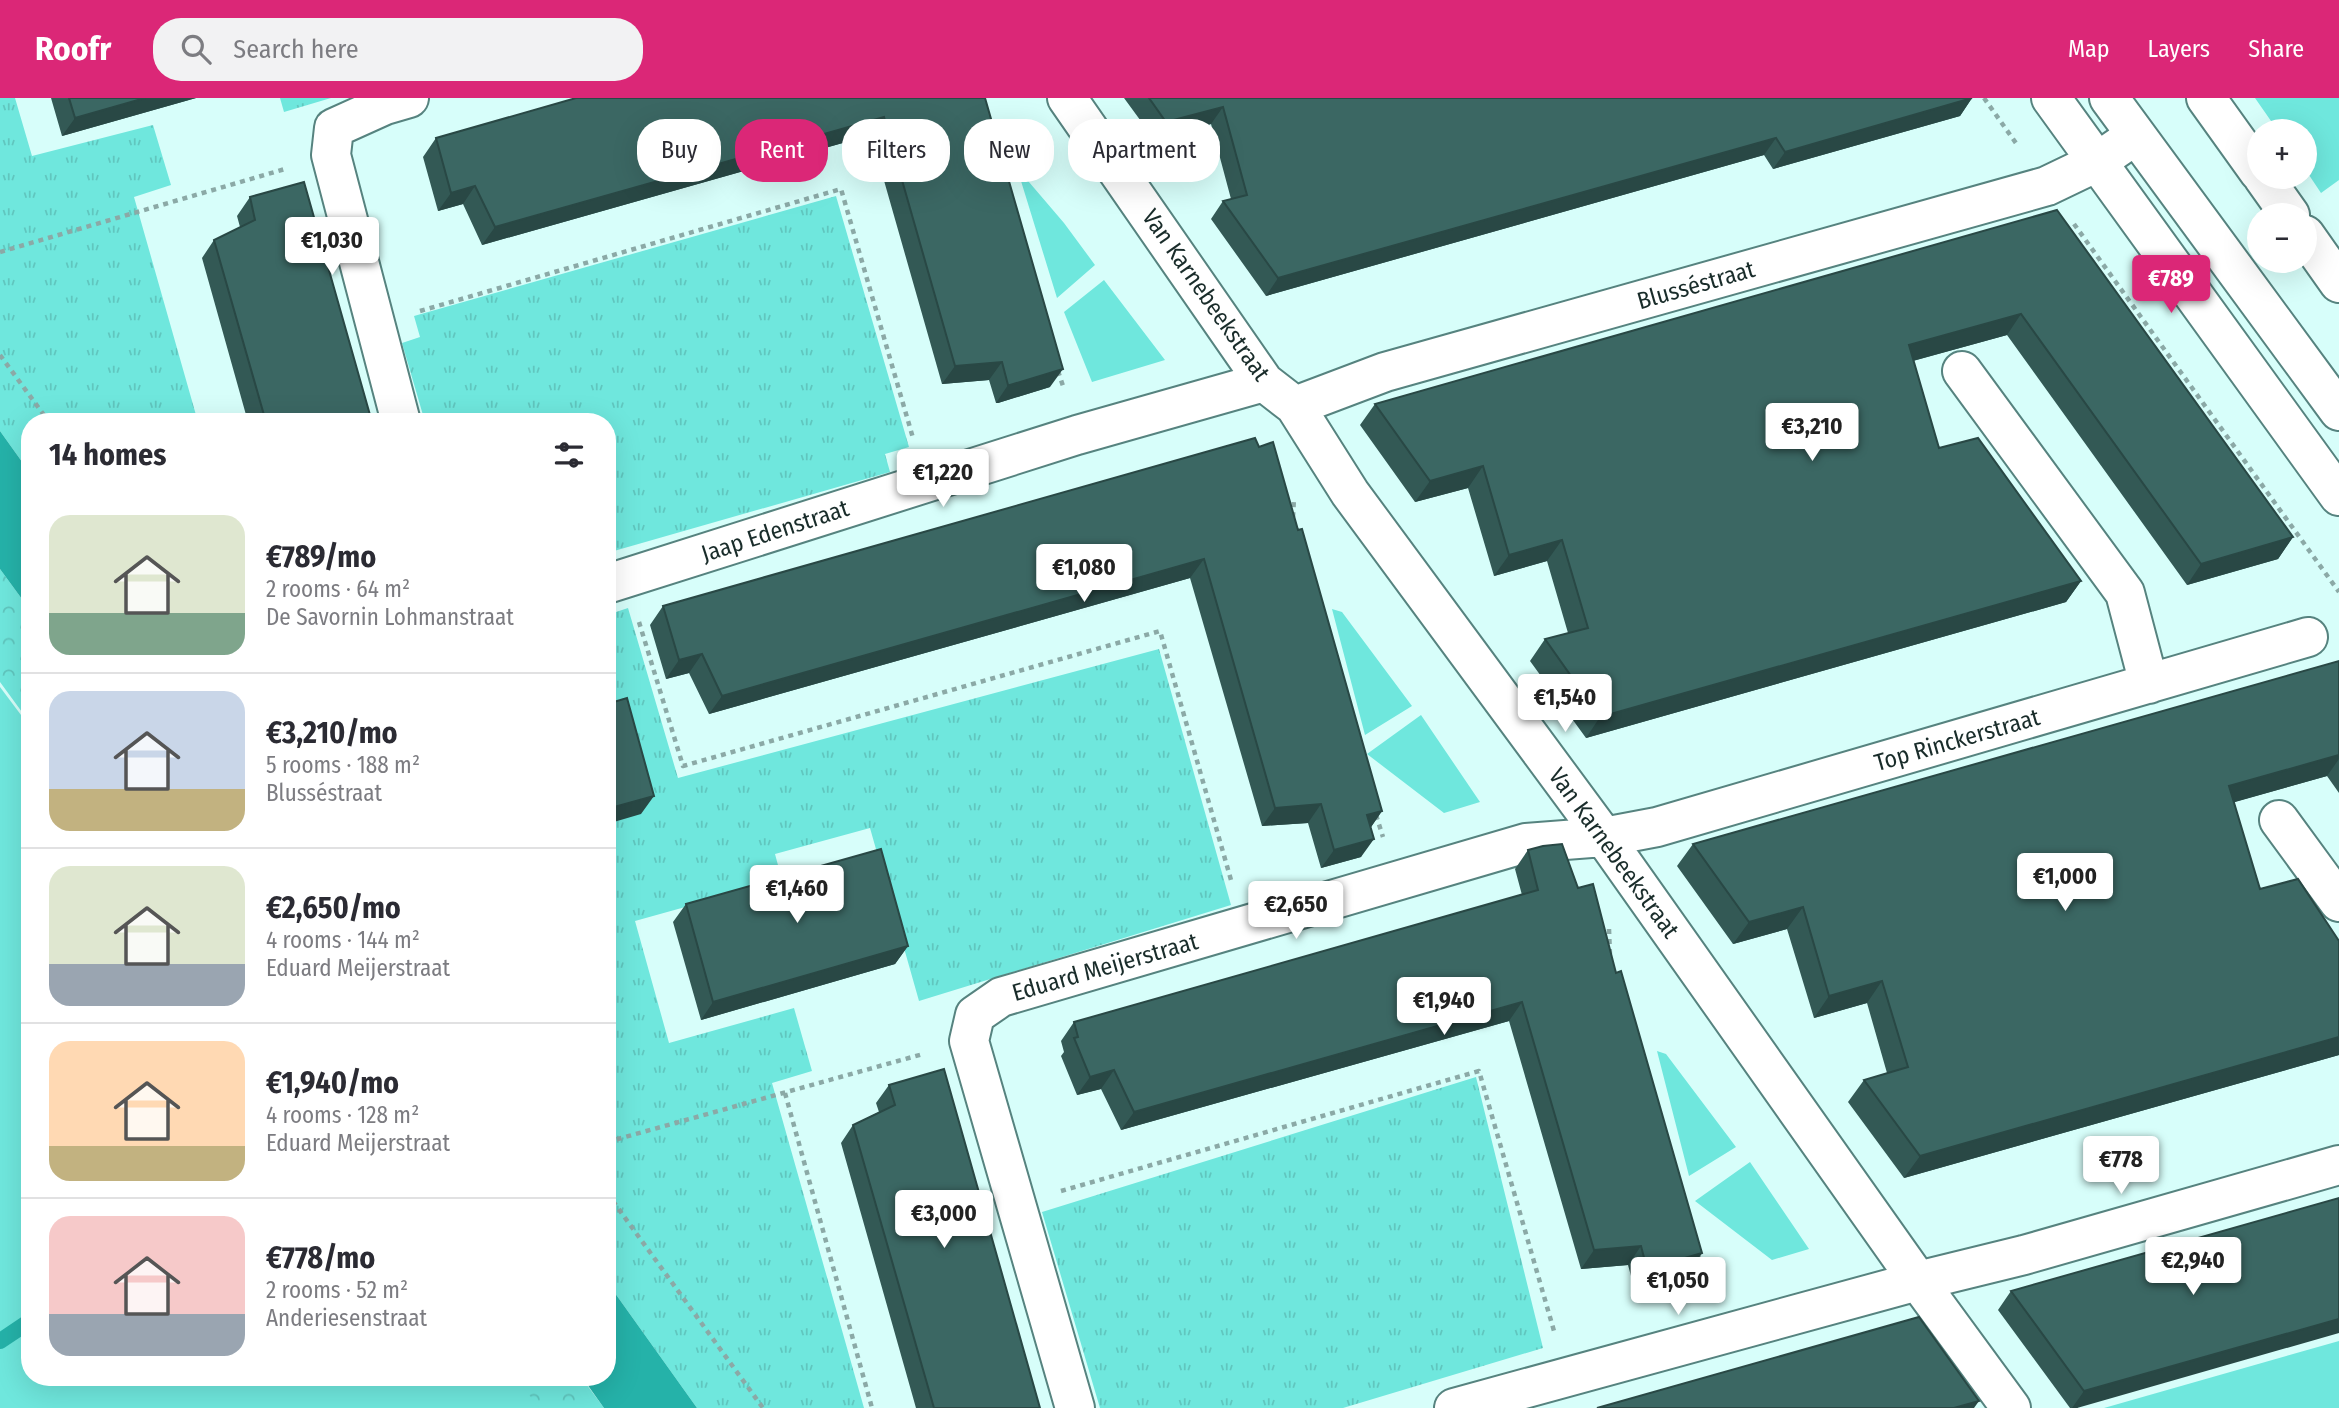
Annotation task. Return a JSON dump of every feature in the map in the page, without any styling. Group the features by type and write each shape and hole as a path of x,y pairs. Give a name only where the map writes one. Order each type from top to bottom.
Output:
{"street":[{"path":"399,413 333,142 385,105 409,98"},
{"name":"Van Karnebeekstraat","path":"1067,98 1264,382 1294,406 1350,493 1604,837 2011,1408"},
{"path":"2051,98 2339,496"},
{"path":"2109,98 2339,411"},
{"path":"2206,98 2247,155"},
{"name":"Blusséstraat","path":"1294,406 1385,372 2047,186 2097,162 2136,135"},
{"path":"2317,252 2339,283"},
{"path":"1962,371 2125,593 2149,684"},
{"name":"Jaap Edenstraat","path":"617,581 1077,435 1264,382"},
{"name":"Top Rinckerstraat","path":"1604,837 1657,827 2308,637"},
{"path":"2279,820 2339,902"},
{"name":"Eduard Meijerstraat","path":"972,1028 1001,997 1526,843 1604,837"},
{"path":"972,1028 1016,1204 1075,1408"},
{"path":"1454,1408 1918,1280 2024,1255 2339,1166"}],"path":[{"path":"1983,98 2339,592"},
{"path":"0,252 333,142"},
{"path":"375,323 841,188 926,483"},
{"path":"0,355 42,413"},
{"path":"1058,370 1077,435"},
{"path":"1293,519 1294,494"},
{"path":"617,581 683,766 1160,631 1244,926"},
{"path":"1376,814 1396,881"},
{"path":"1609,928 1611,967"},
{"path":"616,1140 785,1093 972,1028"},
{"path":"1016,1204 1479,1071 1567,1378"},
{"path":"785,1093 872,1408"},
{"path":"616,1205 763,1408"},
{"path":"1694,1243 1722,1336"}],"green space":[{"path":"0,98 15,98 32,156 153,125 171,185 134,197 195,413 21,413 21,460 0,431"},
{"path":"280,98 331,98 284,112"},
{"path":"2255,98 2339,98 2339,180 2321,193 2317,187 2317,119 2270,119"},
{"path":"1021,182 1029,182 1095,265 1057,298"},
{"path":"836,196 909,447 885,454 890,472 616,550 616,413 422,413 402,343 420,337 414,316"},
{"path":"1104,280 1165,360 1092,382 1064,312"},
{"path":"0,569 21,598 21,711 0,682"},
{"path":"628,608 678,778 1159,649 1231,905 919,1001 870,828 775,854 782,880 635,921 669,1043 794,1008 812,1071 772,1083 864,1408 697,1408 616,1295 616,612"},
{"path":"1332,609 1342,612 1412,706 1365,735"},
{"path":"0,687 21,715 21,1386 523,1386 539,1408 0,1408"},
{"path":"1421,715 1480,802 1444,813 1367,754"},
{"path":"1657,1051 1666,1054 1736,1147 1689,1176"},
{"path":"1476,1077 1543,1348 1343,1408 1100,1408 1042,1212"},
{"path":"1750,1162 1809,1249 1772,1260 1695,1201"},
{"path":"2339,1341 2339,1408 2104,1408"},
{"path":"508,1386 588,1386 604,1408 524,1408"}],"shaded area":[{"path":"0,431 21,460 21,598 0,569"},
{"path":"616,1295 697,1408 604,1408 588,1386 616,1386"}],"building":[{"path":"69,98 145,98 75,118"},
{"path":"576,98 985,98 991,119 964,119 964,182 1009,182 1063,369 1008,385 1002,362 955,366 903,182 950,182 950,119 842,119 842,129 828,133 828,119 735,119 735,159 721,163 721,119 637,119 637,182 654,182 495,227 475,186 451,193 436,138"},
{"path":"1149,98 1972,98 1785,152 1776,138 1278,278 1223,201 1247,195 1223,107 1177,119 1164,119"},
{"path":"304,182 369,413 263,413 214,240 255,220 250,197"},
{"path":"2057,210 2293,537 2201,564 2021,314 1909,345 1939,448 1978,438 2081,581 1600,717 1545,639 1588,628 1562,540 1509,555 1483,466 1430,481 1375,404"},
{"path":"1255,438 1259,447 1273,442 1298,530 1302,529 1382,811 1367,815 1374,839 1334,850 1321,804 1275,808 1204,559 722,696 702,654 679,660 663,606"},
{"path":"2339,661 2339,755 2229,786 2260,889 2298,879 2339,941 2339,1037 1920,1156 1864,1080 1908,1067 1882,981 1829,996 1803,907 1749,922 1693,844"},
{"path":"627,698 654,796 616,807 616,701"},
{"path":"1562,844 1578,888 1593,884 1616,973 1621,971 1702,1253 1647,1269 1641,1246 1594,1250 1522,1002 1134,1112 1114,1070 1090,1077 1074,1038 1078,1037 1074,1022 1538,890 1528,850"},
{"path":"881,849 908,946 713,1002 686,904"},
{"path":"944,1069 1040,1408 934,1408 853,1125 895,1105 889,1085"},
{"path":"2339,1198 2339,1319 2084,1391 2011,1291"},
{"path":"1919,1317 1979,1401 1954,1408 1597,1408"}],"waterway":[{"path":"0,1341 21,1327"}]}
